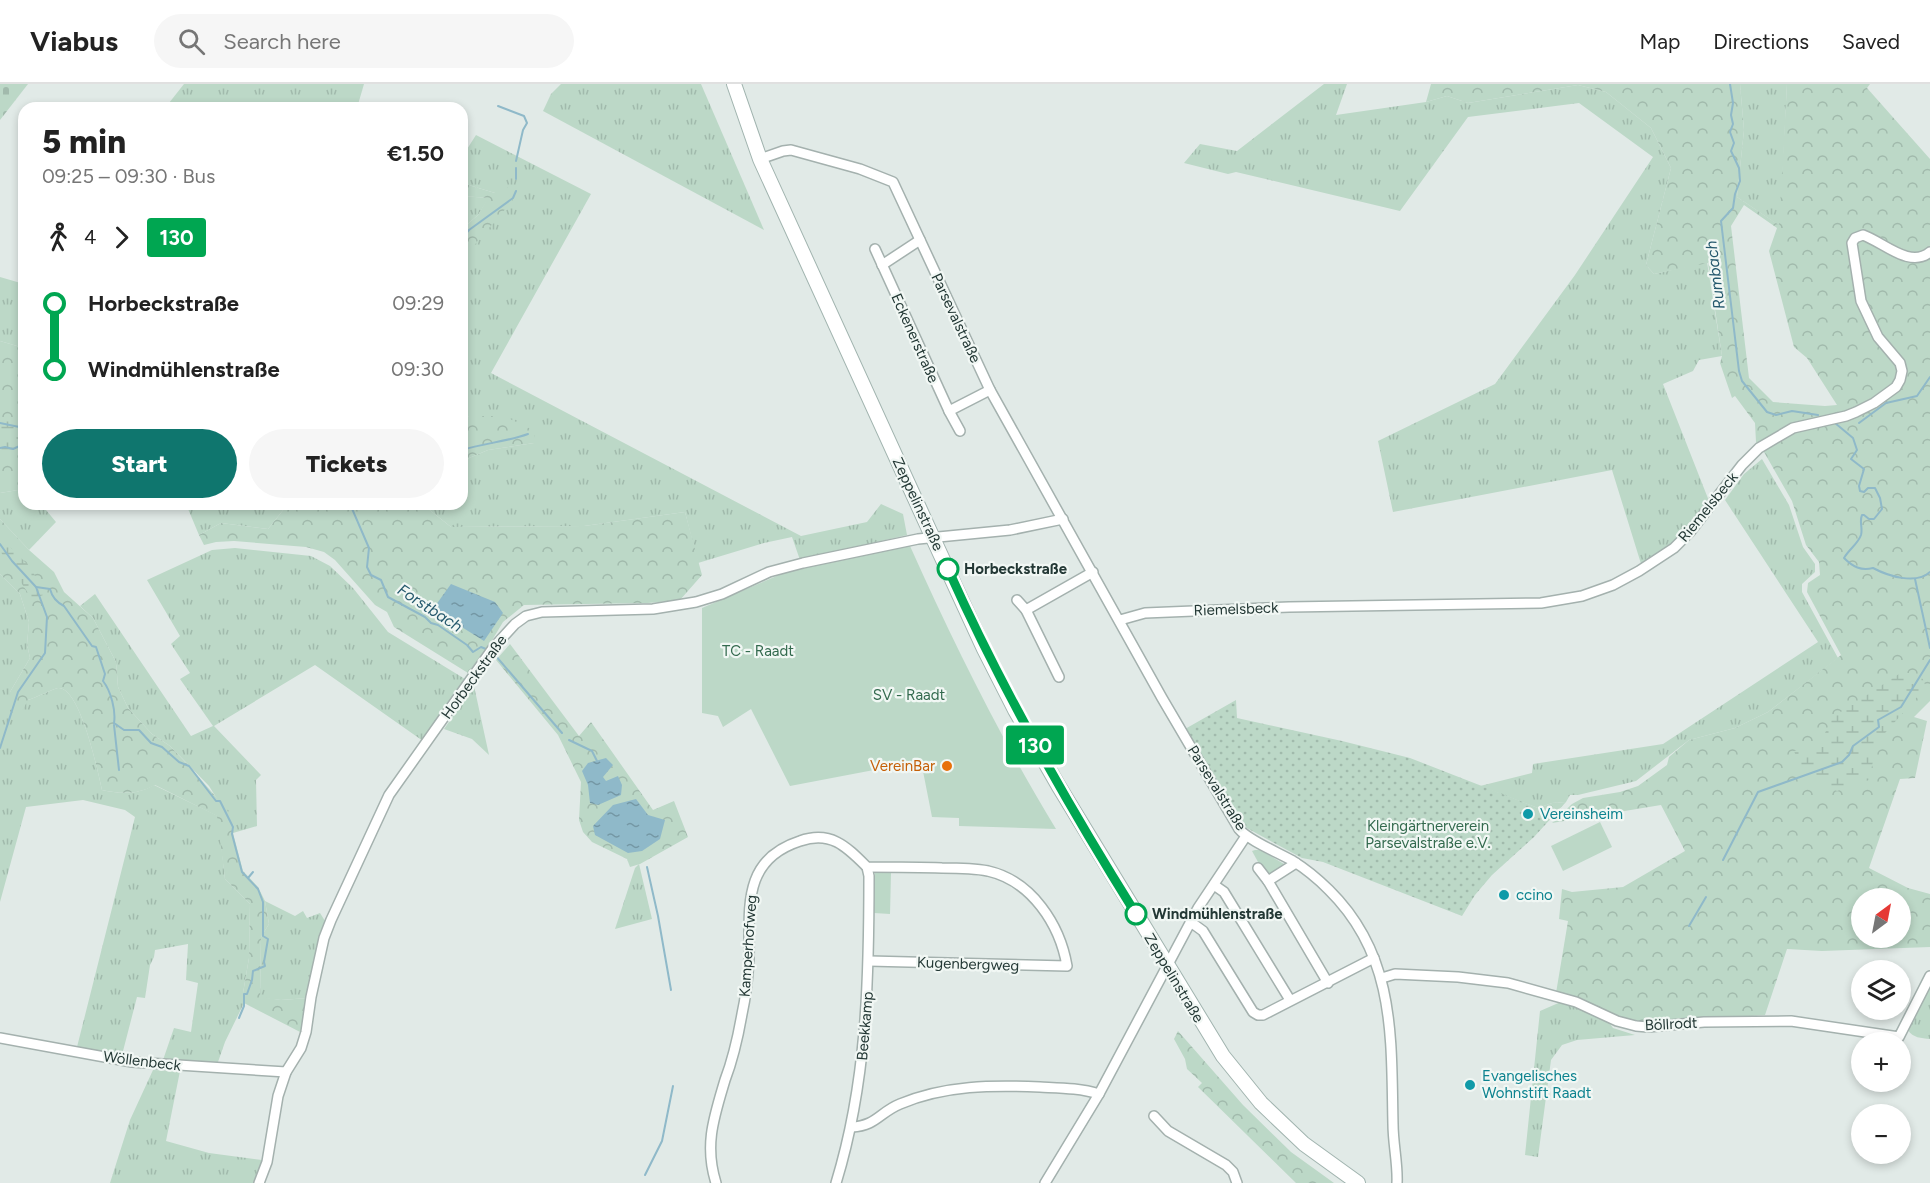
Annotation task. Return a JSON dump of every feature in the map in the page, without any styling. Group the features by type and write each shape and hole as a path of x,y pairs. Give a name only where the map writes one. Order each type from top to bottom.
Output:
{"main road":[{"name":"Zeppelinstraße","path":"734,84 760,159 984,650 1015,710 1223,1056 1261,1103 1304,1144 1358,1183"}],"street":[{"name":"Parsevalstraße","path":"760,159 791,150 860,169 893,182 990,390 1239,829 1246,836 1296,863 1330,891 1347,911 1374,958 1382,978 1389,1012 1397,1182"},
{"name":"Riemelsbeck","path":"1120,620 1145,613 1256,608 1541,603 1582,596 1613,585 1674,548 1690,532 1742,465 1759,448 1776,436 1793,428 1856,412 1874,403 1896,387 1902,371 1900,363 1878,337 1861,301 1852,243 1858,236 1863,235 1913,258 1923,258 1930,252"},
{"path":"882,265 920,240"},
{"name":"Eckenerstraße","path":"875,249 960,431"},
{"path":"949,411 990,390"},
{"name":"Horbeckstraße","path":"259,1183 267,1162 278,1096 286,1072 301,1048 306,1032 324,938 389,795 493,648 514,624 526,616 542,612 653,609 696,602 722,594 769,572 791,566 932,536 1010,530 1063,519"},
{"path":"1026,610 1092,572"},
{"path":"1017,600 1026,610 1059,676"},
{"path":"1045,1183 1099,1094 1198,908 1246,836"},
{"name":"Kamperhofweg","path":"716,1183 710,1150 712,1124 732,1059 744,1005 749,962 749,899 752,884 759,870 771,855 803,840 818,838 834,840 847,846 867,867"},
{"path":"1268,881 1296,863"},
{"name":"Beekkamp","path":"836,1183 852,1127 862,1063 869,961 869,876 867,867"},
{"name":"Kugenbergweg","path":"867,867 962,868 987,871 1007,879 1027,892 1048,916 1058,934 1066,966 869,961"},
{"path":"1258,868 1328,983"},
{"path":"1214,885 1224,892 1290,1000"},
{"path":"1192,923 1203,931 1252,1012 1258,1015 1263,1015 1374,958"},
{"name":"Böllrodt","path":"1382,978 1395,974 1458,977 1508,983 1565,999 1617,1021 1636,1026 1704,1022 1791,1021 1899,1037 1930,976"},
{"name":"Wöllenbeck","path":"0,1038 132,1062 286,1072"},
{"path":"852,1127 865,1127 898,1104 933,1092 952,1089 1012,1086 1087,1090 1099,1094"},
{"path":"1154,1116 1168,1131 1226,1164 1233,1172 1237,1183"}],"green space":[{"path":"0,84 28,84 0,120"},
{"path":"184,84 364,84 359,102 170,102"},
{"path":"561,84 701,84 764,230 543,111 551,94"},
{"path":"1324,84 1347,84 1336,115 1426,102 1447,96 1468,103 1578,85 1606,92 1651,128 1671,168 1646,265 1654,274 1707,262 1722,356 1699,360 1693,371 1663,384 1709,501 1689,529 1642,567 1612,470 1393,512 1378,441 1495,384 1575,275 1653,157 1579,103 1468,117 1400,211 1236,172 1228,174 1184,163 1200,144 1237,151"},
{"path":"1431,84 1740,84 1744,130 1737,197 1779,225 1787,84 1870,84 1867,88 1930,159 1930,701 1914,717 1927,721 1915,778 1900,779 1869,868 1908,888 1851,888 1851,948 1903,948 1822,951 1787,949 1765,1015 1646,1024 1632,1022 1556,993 1568,921 1559,919 1562,889 1572,892 1623,887 1685,851 1661,805 1552,823 1572,804 1583,798 1620,792 1638,786 1667,765 1669,757 1689,740 1735,728 1768,712 1841,655 1807,592 1808,583 1820,575 1819,562 1806,545 1792,501 1756,442 1755,423 1735,396 1732,398 1720,363 1722,356 1708,263 1654,274 1646,265 1671,168 1651,128 1606,92 1578,85 1468,103 1447,96 1426,102","holes":["1744,205 1777,228 1769,251 1794,347 1807,358 1837,405 1773,402 1749,378 1731,226"]},
{"path":"1740,84 1787,84 1780,226 1737,197 1744,130"},
{"path":"476,135 591,194 491,373 801,536 867,522 881,504 903,514 907,535 800,560 792,537 698,563 685,512 584,526 451,527 430,510 468,510 468,458 488,450 534,443 468,416 468,249 495,193 468,185 468,148"},
{"path":"468,185 495,193 509,187 513,200 468,252 468,224 478,215 488,198 468,196"},
{"path":"468,196 489,198 478,215 468,224"},
{"path":"0,277 18,282 18,346 0,341"},
{"path":"0,341 18,346 18,490 0,493"},
{"path":"468,416 504,416 535,431 534,443 488,450 468,458"},
{"path":"5,420 18,424 18,454 0,457 0,421"},
{"path":"1762,459 1789,505 1803,547 1815,564 1815,572 1802,584 1802,592 1838,658 1768,712 1735,728 1689,740 1636,781 1570,795 1566,802 1552,803 1538,808 1480,786 1532,773 1533,764 1663,744 1818,642 1725,500 1744,474"},
{"path":"18,490 18,510 46,510 56,522 29,550 0,519 0,493"},
{"path":"189,510 283,510 268,529 221,523 199,535"},
{"path":"283,510 430,510 451,527 584,526 685,512 702,575 680,600 648,603 524,605 503,622 468,673 394,627 387,612 375,605 335,560 324,552 306,547 234,541 204,545 199,535 221,523 268,529"},
{"path":"0,519 29,550 54,572 64,592 93,618 116,662 118,687 128,708 152,734 170,746 217,798 222,798 234,826 233,833 243,871 258,887 265,901 269,924 261,937 260,997 281,1000 308,998 302,1033 244,1003 243,993 249,958 250,904 225,879 217,816 155,785 142,791 129,793 102,790 81,715 66,691 58,688 28,700 20,715 10,712 10,692 30,658 27,644 29,622 20,594 0,574"},
{"path":"0,537 32,569 43,595 32,599 0,551"},
{"path":"910,546 978,690 1056,829 959,826 959,818 932,817 921,761 790,786 751,709 723,727 718,716 702,713 702,608 786,572"},
{"path":"235,548 311,556 330,566 353,588 388,632 465,679 423,741 315,665 214,726 261,775 256,780 257,826 233,833 234,826 209,786 170,746 152,734 128,708 118,687 116,662 93,618 80,606 95,594 191,736 213,726 180,679 190,673 171,644 180,636 147,580 212,550"},
{"path":"0,574 20,594 29,622 27,644 30,658 10,692 28,700 58,688 66,691 81,715 102,790 129,793 154,785 218,816 225,879 250,904 249,958 243,993 244,1003 218,1062 163,1060 174,1028 191,1032 198,983 186,980 188,944 155,950 150,965 145,998 137,997 122,1055 77,1047 135,817 125,810 83,800 26,807 0,902"},
{"path":"510,644 579,736 591,722 653,810 674,801 688,837 640,864 630,867 627,859 592,842 583,832 579,820 581,782 558,735 496,660"},
{"path":"1902,672 1921,675 1926,687 1877,742 1869,780 1837,791 1804,776 1794,751 1819,745 1833,717"},
{"path":"474,686 489,755 472,739 444,729"},
{"name":"Kleingärtnerverein Parsevalstraße e.V.","path":"1236,700 1237,718 1410,758 1538,808 1552,803 1566,802 1534,837 1492,875 1475,895 1462,916 1323,862 1302,858 1243,826 1185,729"},
{"path":"1600,822 1612,847 1563,871 1551,846"},
{"path":"1260,850 1284,866 1271,875 1264,873 1252,851"},
{"path":"639,864 652,919 615,929 635,868"},
{"path":"875,872 891,873 890,914 874,913"},
{"path":"1911,889 1930,894 1930,947 1911,948"},
{"path":"265,901 295,916 303,911 307,918 320,913 325,921 311,974 308,998 281,1000 260,998 261,937 269,924"},
{"path":"1930,983 1930,1039 1915,1036 1908,1030"},
{"path":"1563,1001 1608,1021 1613,1028 1635,1035 1577,1040 1562,1045 1551,1060 1538,1157 1525,1155 1540,1011"},
{"path":"1178,1031 1243,1105 1291,1152 1334,1183 1296,1183 1198,1087 1202,1083 1187,1069 1185,1059 1174,1039"},
{"path":"153,1070 180,1071 166,1141 209,1153 262,1160 253,1183 110,1183 130,1120"}],"water":[{"path":"451,584 495,602 503,613 484,641 433,609"},
{"path":"606,758 613,765 603,777 606,781 618,776 622,785 621,795 598,805 590,803 588,785 582,771 588,763"},
{"path":"636,799 648,815 665,820 660,839 642,851 628,853 595,835 593,826 613,805"}],"waterway":[{"name":"Rumbach","path":"1730,84 1733,103 1731,115 1733,124 1730,132 1734,143 1731,151 1739,168 1740,181 1733,208 1721,221 1739,371 1742,381 1767,412 1776,415 1792,411 1818,415"},
{"path":"498,106 524,116 527,123 523,130 516,161"},
{"path":"516,168 516,179"},
{"path":"468,231 513,198 516,191"},
{"path":"1859,423 1886,403 1917,396 1930,377"},
{"name":"Forstbach","path":"0,423 18,427"},
{"name":"Rumbach","path":"1835,423 1853,438 1857,450 1851,459 1864,469 1859,486 1860,491 1875,488 1882,509 1874,519 1862,515 1861,535 1844,558 1857,568 1873,568 1902,578 1917,578 1930,572"},
{"path":"468,448 528,434"},
{"name":"Forstbach","path":"0,448 13,449 18,447"},
{"name":"Forstbach","path":"353,510 369,548 367,567 371,575 381,580 388,597 438,625 467,645 473,652 481,647 486,649"},
{"path":"0,544 36,587 47,617 45,653 18,692 0,748"},
{"path":"1915,579 1930,648"},
{"path":"36,587 50,589 55,599 64,606 92,646 96,647 105,674 103,681 112,701 114,723 124,730 139,730 151,743 162,747 179,762 189,766 216,801 220,801 233,827 232,834 242,872 258,889 263,902 263,936 268,939 265,966 253,971 247,994 244,994 244,1006 239,1018"},
{"name":"Forstbach","path":"495,655 562,733"},
{"path":"1723,860 1758,792 1842,762 1849,755 1853,746 1879,727 1878,720 1901,707 1930,660"},
{"path":"114,725 119,770"},
{"name":"Forstbach","path":"569,740 592,751 597,761"},
{"name":"Forstbach","path":"647,867 671,990"},
{"path":"248,878 253,872"},
{"path":"1689,926 1706,897"},
{"name":"Forstbach","path":"645,1175 662,1141 673,1086"}],"bus line":[{"name":"130","path":"948,569 984,650 1015,710 1136,914"}],"place":[{"name":"Horbeckstraße","path":"948,569"},
{"name":"VereinBar","path":"947,766"},
{"name":"Vereinsheim","path":"1528,814"},
{"name":"ccino","path":"1504,895"},
{"name":"Windmühlenstraße","path":"1136,914"},
{"name":"Evangelisches Wohnstift Raadt","path":"1470,1085"}],"park label":[{"name":"TC - Raadt","path":"758,651"},
{"name":"SV - Raadt","path":"909,695"}]}
